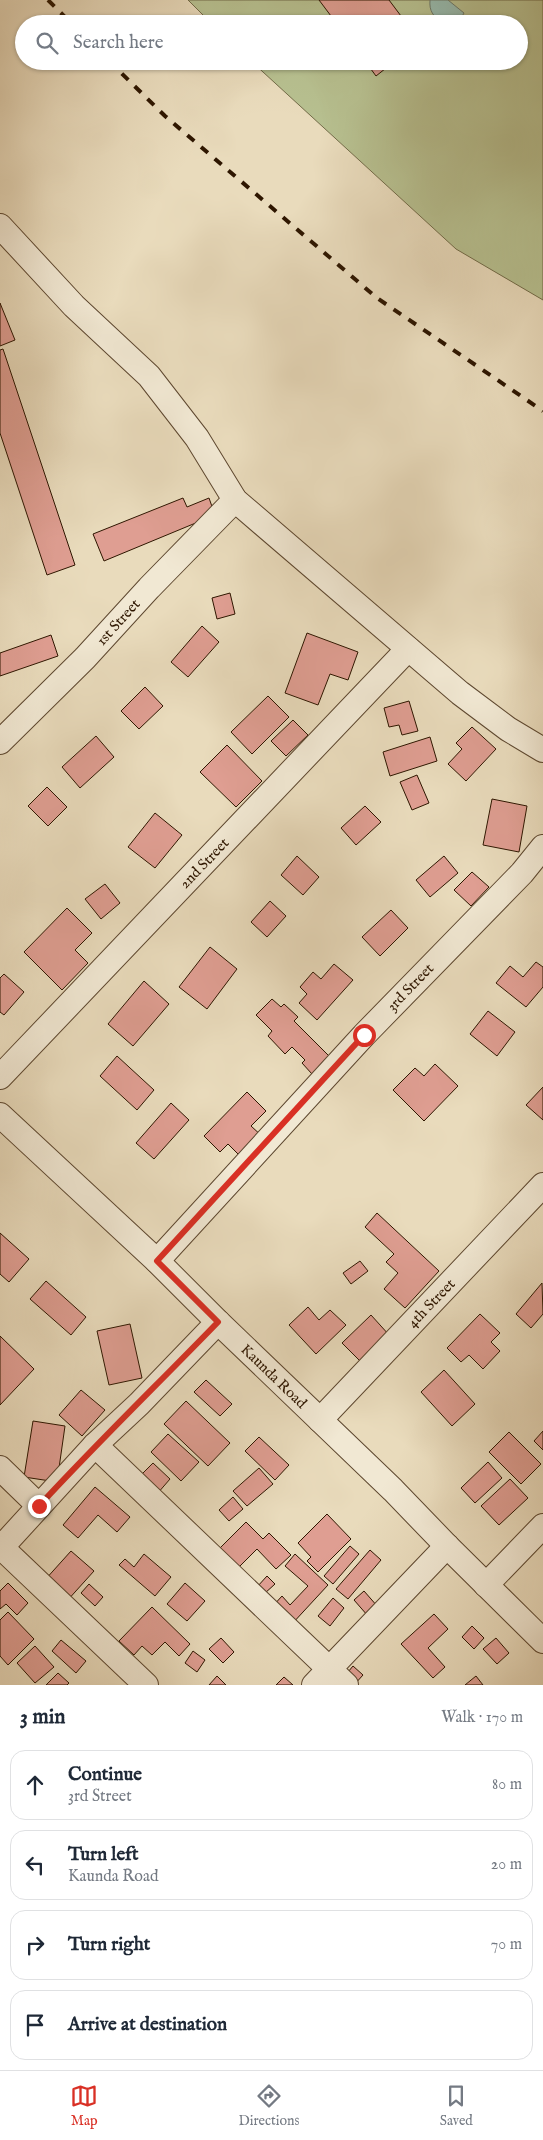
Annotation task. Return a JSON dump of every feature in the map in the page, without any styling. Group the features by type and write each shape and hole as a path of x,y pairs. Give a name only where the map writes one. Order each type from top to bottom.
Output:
{"street":[{"path":"0,226 74,306 149,376 197,438 235,500 408,649 500,723 543,750"},
{"name":"1st Street","path":"0,742 85,658 149,588 235,500"},
{"name":"2nd Street","path":"0,1077 408,649"},
{"name":"3rd Street","path":"157,1261 364,1035 522,873 543,847"},
{"name":"Kaunda Road","path":"0,1115 157,1261 394,1490 447,1546 543,1641"},
{"name":"4th Street","path":"320,1420 543,1185"},
{"path":"146,1685 1,1548 95,1445 139,1404 218,1322"},
{"path":"95,1445 329,1680 447,1546"},
{"path":"0,1468 39,1506"},
{"path":"486,1585 543,1526"}],"green space":[{"path":"188,0 543,0 543,300 456,249 261,70 528,70 528,15 203,15"}],"water":[{"path":"430,0 448,0 464,13 463,15 434,15 430,7"}],"building":[{"path":"319,0 389,0 400,15 330,15"},
{"path":"372,70 384,70 376,76"},
{"path":"0,303 15,340 0,346"},
{"path":"3,349 75,565 47,575 0,433 0,350"},
{"path":"183,498 187,507 209,498 215,515 104,561 93,534"},
{"path":"230,593 235,614 217,619 212,598"},
{"path":"202,626 219,642 188,677 171,662"},
{"path":"307,633 358,652 348,680 330,674 318,705 285,693"},
{"path":"51,635 58,656 0,676 0,653"},
{"path":"145,687 163,706 139,729 121,711"},
{"path":"268,696 289,717 252,754 231,732"},
{"path":"409,701 418,731 402,735 399,725 389,727 384,708"},
{"path":"293,720 308,735 286,756 271,741"},
{"path":"472,727 496,749 466,781 448,764 462,749 456,743"},
{"path":"96,736 114,757 80,788 62,767"},
{"path":"430,737 437,761 390,776 383,752"},
{"path":"227,745 262,781 236,807 200,772"},
{"path":"417,775 429,803 412,810 400,782"},
{"path":"47,787 67,807 48,826 28,806"},
{"path":"492,799 527,806 519,852 483,845"},
{"path":"365,806 381,822 356,845 341,828"},
{"path":"155,813 182,835 155,868 128,847"},
{"path":"297,856 319,877 303,895 281,875"},
{"path":"444,856 458,873 430,897 416,880"},
{"path":"472,872 489,887 471,906 454,890"},
{"path":"105,884 120,903 101,919 85,899"},
{"path":"270,901 286,916 267,937 251,922"},
{"path":"67,908 92,933 75,950 88,963 62,990 24,952"},
{"path":"391,910 408,928 380,956 362,937"},
{"path":"210,947 237,969 207,1009 179,987"},
{"path":"536,962 543,967 543,987 526,1007 496,983 510,966 523,977"},
{"path":"334,964 353,980 317,1020 299,1003 307,994 300,987 313,972 321,979"},
{"path":"4,974 24,992 4,1015 0,1012 0,978"},
{"path":"144,981 169,1004 133,1046 108,1024"},
{"path":"272,999 281,1007 284,1004 298,1017 294,1021 329,1056 312,1074 302,1063 305,1060 292,1047 285,1054 268,1036 272,1031 256,1015"},
{"path":"488,1011 515,1032 497,1056 470,1034"},
{"path":"117,1056 154,1090 137,1110 100,1076"},
{"path":"435,1064 458,1086 424,1121 393,1090 415,1068 424,1076"},
{"path":"543,1087 543,1120 526,1105"},
{"path":"247,1092 266,1111 251,1126 263,1137 242,1158 228,1144 220,1152 204,1136"},
{"path":"171,1103 189,1120 154,1159 136,1143"},
{"path":"377,1213 439,1271 405,1308 384,1289 398,1273 386,1262 394,1254 365,1227"},
{"path":"0,1233 29,1259 9,1282 0,1274"},
{"path":"360,1261 368,1271 351,1284 343,1273"},
{"path":"46,1281 86,1317 71,1335 30,1299"},
{"path":"542,1283 543,1314 531,1328 516,1314"},
{"path":"308,1307 319,1320 330,1310 346,1325 316,1354 289,1325"},
{"path":"480,1314 500,1333 491,1342 500,1351 483,1369 469,1355 461,1362 447,1348"},
{"path":"371,1315 390,1336 362,1363 342,1343"},
{"path":"130,1324 142,1378 109,1385 97,1331"},
{"path":"0,1336 34,1369 0,1405"},
{"path":"444,1370 475,1404 452,1426 421,1392"},
{"path":"206,1380 232,1404 220,1416 194,1392"},
{"path":"81,1390 105,1410 82,1436 59,1415"},
{"path":"186,1401 230,1443 208,1466 164,1424"},
{"path":"33,1421 65,1426 57,1482 24,1477"},
{"path":"543,1431 543,1450 534,1441"},
{"path":"509,1432 541,1464 521,1484 489,1452"},
{"path":"168,1434 199,1462 181,1481 151,1452"},
{"path":"259,1437 289,1465 275,1480 245,1451"},
{"path":"488,1462 502,1478 475,1503 461,1488"},
{"path":"153,1463 170,1479 157,1494 139,1477"},
{"path":"259,1468 273,1484 247,1506 233,1491"},
{"path":"510,1479 528,1498 499,1525 481,1506"},
{"path":"95,1487 130,1517 117,1532 98,1515 78,1538 63,1525"},
{"path":"233,1497 243,1509 229,1521 219,1510"},
{"path":"327,1514 351,1539 318,1572 307,1561 311,1557 298,1543"},
{"path":"246,1522 263,1539 269,1533 291,1555 276,1569 257,1549 235,1571 216,1552"},
{"path":"350,1546 359,1554 333,1584 324,1576"},
{"path":"370,1550 381,1560 348,1599 336,1589"},
{"path":"71,1551 94,1571 66,1602 44,1581"},
{"path":"144,1554 171,1577 155,1596 119,1565 125,1559 134,1567"},
{"path":"295,1554 328,1585 291,1625 272,1607 282,1596 290,1605 308,1586 285,1566"},
{"path":"267,1576 275,1584 264,1594 257,1587"},
{"path":"8,1583 28,1603 17,1615 6,1604 0,1609 0,1591"},
{"path":"185,1583 205,1601 187,1621 167,1604"},
{"path":"89,1584 103,1597 95,1606 81,1593"},
{"path":"364,1591 378,1607 368,1616 354,1600"},
{"path":"333,1598 344,1608 330,1626 318,1616"},
{"path":"152,1607 190,1644 179,1656 165,1642 152,1655 142,1646 134,1655 119,1641"},
{"path":"8,1612 34,1639 8,1665 0,1656 0,1620"},
{"path":"434,1614 448,1629 428,1648 445,1667 433,1678 401,1644"},
{"path":"472,1626 484,1638 474,1649 462,1637"},
{"path":"221,1638 234,1652 223,1663 209,1649"},
{"path":"496,1638 509,1653 497,1664 483,1649"},
{"path":"61,1640 86,1661 76,1673 52,1651"},
{"path":"35,1646 54,1667 35,1683 17,1663"},
{"path":"193,1651 205,1660 197,1672 185,1663"},
{"path":"353,1666 363,1675 354,1685 343,1678"},
{"path":"58,1673 69,1683 67,1685 46,1685"},
{"path":"217,1676 226,1685 209,1685"},
{"path":"476,1676 483,1685 465,1685"},
{"path":"284,1677 293,1685 276,1685"}],"railway":[{"path":"48,0 63,15"},
{"path":"118,70 165,116 377,298 543,411"}],"route":[{"path":"39,1506 95,1445 139,1404 218,1322 157,1261 364,1035"}]}
